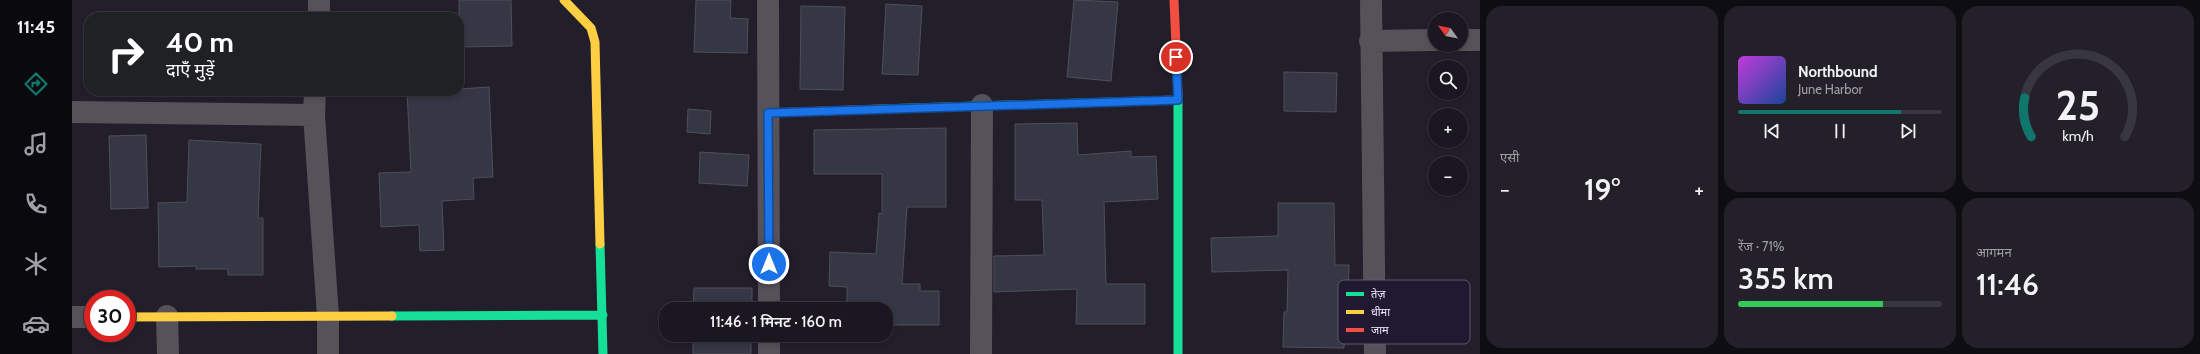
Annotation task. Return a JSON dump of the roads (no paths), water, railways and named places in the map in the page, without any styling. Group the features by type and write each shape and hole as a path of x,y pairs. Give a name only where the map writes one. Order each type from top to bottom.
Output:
{"street":[{"path":"319,12 320,0"},
{"path":"564,0 591,28 595,42 603,354"},
{"path":"768,0 769,302"},
{"path":"1174,0 1178,100 1178,354"},
{"path":"1371,0 1370,41 1375,280"},
{"path":"1370,41 1428,40"},
{"path":"1468,40 1480,40"},
{"path":"315,96 314,115 328,316 328,354"},
{"path":"768,113 982,105 1178,100"},
{"path":"981,354 982,105"},
{"path":"72,112 314,115"},
{"path":"136,317 603,315"},
{"path":"167,316 168,354"},
{"path":"72,317 84,317"},
{"path":"769,342 769,354"},
{"path":"1376,344 1376,354"}]}
